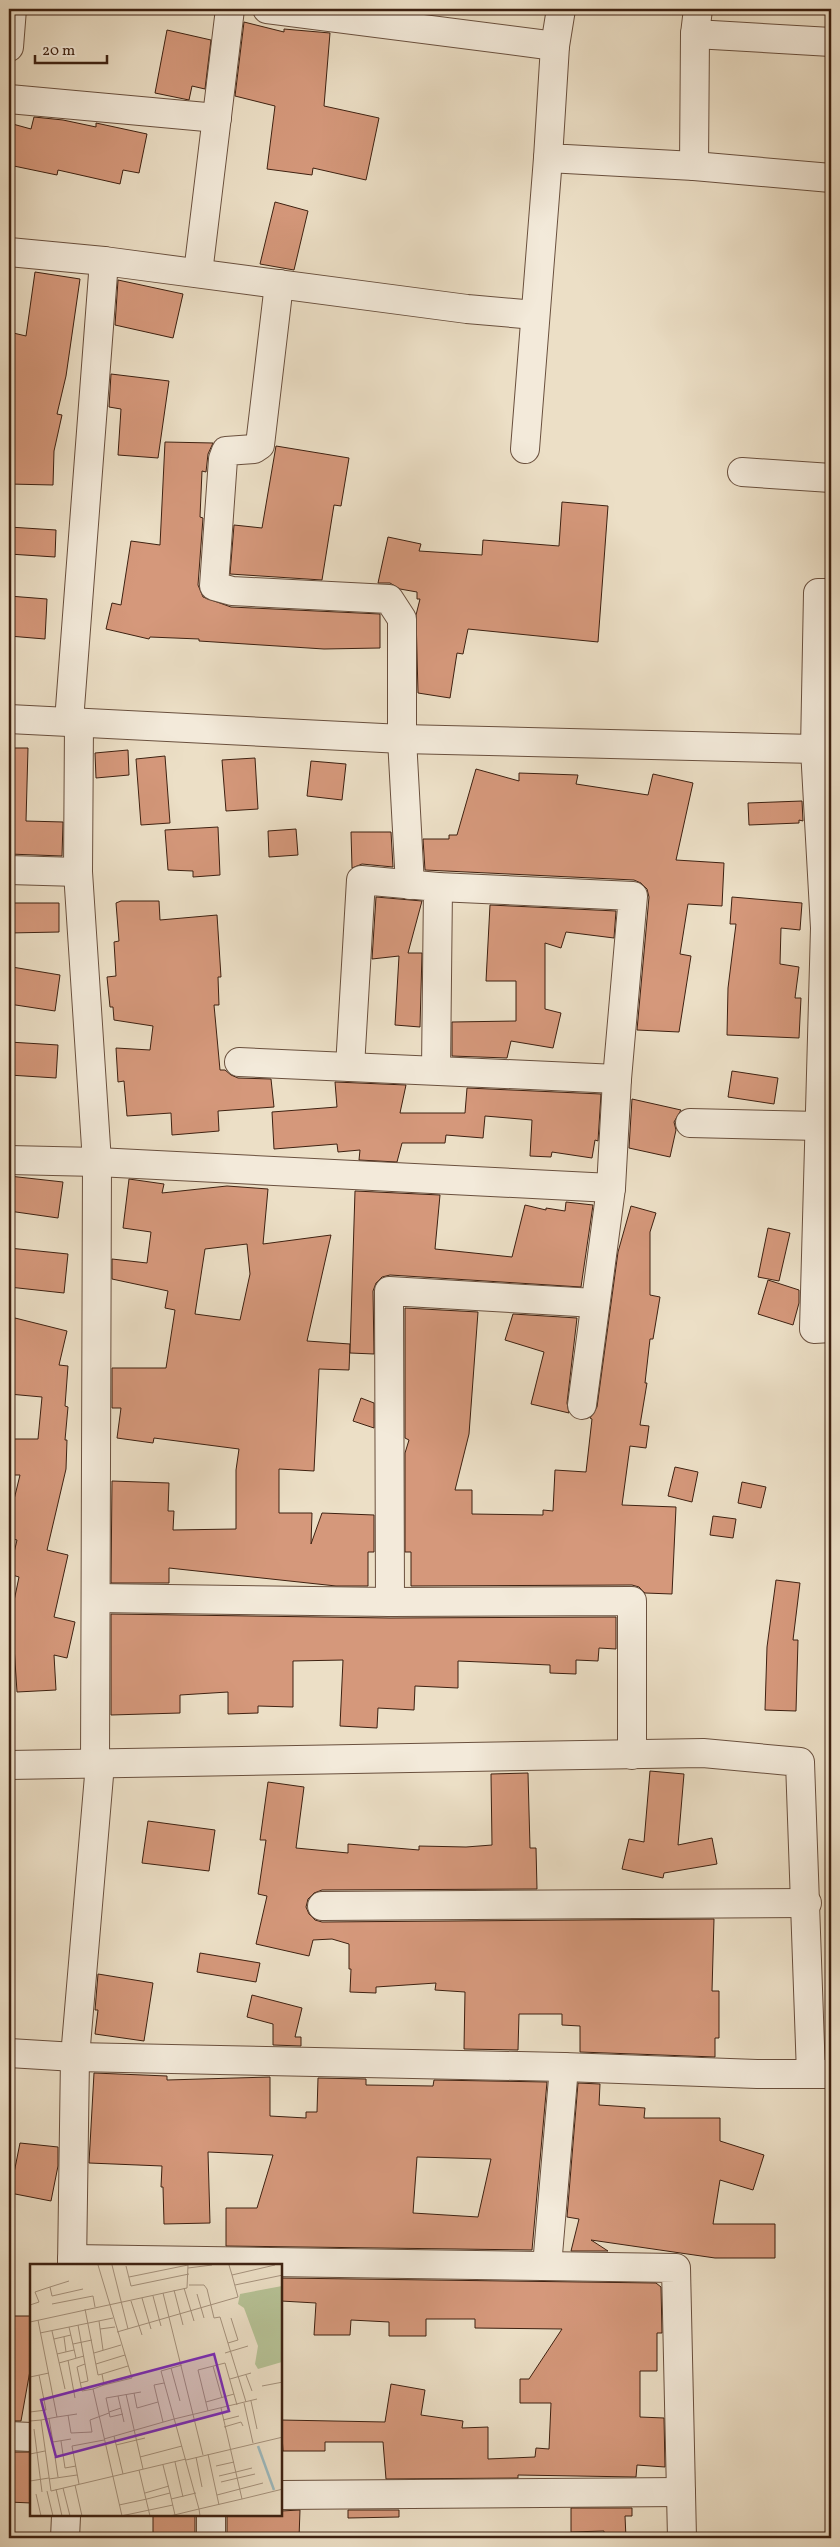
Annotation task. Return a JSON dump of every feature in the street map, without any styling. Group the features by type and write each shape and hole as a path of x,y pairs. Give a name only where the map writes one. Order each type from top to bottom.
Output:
{"street":[{"path":"9,47 12,9"},
{"path":"198,274 230,9"},
{"path":"267,9 555,46"},
{"path":"525,448 555,46 561,9"},
{"path":"694,166 697,22 831,42"},
{"path":"9,99 217,118"},
{"path":"548,158 694,166 831,178"},
{"path":"9,252 104,261 467,309 535,315"},
{"path":"104,261 74,723 78,872 97,1162 96,1598 98,1764 75,2057 72,2263 215,2264"},
{"path":"279,284 260,446 254,449 226,451 222,458 214,586 232,591 389,600 402,619 402,739 410,885"},
{"path":"742,472 831,478"},
{"path":"831,593 818,593 815,749 828,928 814,1329 831,1328"},
{"path":"9,719 402,739 815,749"},
{"path":"9,870 78,872"},
{"path":"350,1067 361,880 438,887 634,896 617,1079 611,1188 582,1405"},
{"path":"436,1070 438,887"},
{"path":"239,1062 617,1079"},
{"path":"690,1123 820,1126"},
{"path":"9,1160 97,1162 611,1188"},
{"path":"390,1602 389,1291 595,1303"},
{"path":"96,1598 390,1602 632,1600 632,1756"},
{"path":"9,1765 632,1756 703,1753 800,1762 807,1903 821,2074 75,2057 9,2053"},
{"path":"322,1906 807,1903"},
{"path":"547,2266 564,2067"},
{"path":"282,2264 676,2268 682,2538"},
{"path":"9,2436 30,2437"},
{"path":"282,2495 681,2492"},
{"path":"65,2538 66,2517"},
{"path":"212,2517 212,2538"}],"building":[{"path":"244,22 284,32 284,29 330,33 324,106 379,118 366,180 313,168 312,175 267,169 275,106 235,96"},
{"path":"167,30 211,40 205,89 192,86 189,100 155,93"},
{"path":"34,117 63,120 96,127 96,123 147,134 139,173 123,170 120,184 58,170 57,175 9,165 9,123 31,129"},
{"path":"275,202 308,211 294,270 260,264"},
{"path":"35,272 80,279 66,376 57,414 62,415 54,451 53,485 9,484 9,332 26,336"},
{"path":"118,280 183,294 173,338 115,325"},
{"path":"111,374 169,381 158,458 118,455 121,409 109,407"},
{"path":"165,442 213,443 208,454 206,472 202,471 200,517 203,518 198,585 203,597 231,607 380,614 380,648 324,649 199,641 199,639 150,637 149,639 106,629 112,603 121,605 131,541 160,545"},
{"path":"276,446 349,458 341,506 334,505 322,580 230,574 234,525 262,528"},
{"path":"562,502 608,506 598,642 468,629 463,654 457,653 450,698 418,693 416,615 420,599 417,599 417,592 400,589 390,583 378,583 388,537 421,544 419,551 482,555 483,540 559,546"},
{"path":"9,527 56,530 55,557 9,554"},
{"path":"9,596 47,599 45,639 9,636"},
{"path":"9,748 28,748 26,821 63,822 62,856 9,854"},
{"path":"128,750 129,775 96,778 95,753"},
{"path":"165,756 170,823 141,825 136,759"},
{"path":"255,758 258,809 226,811 222,760"},
{"path":"311,761 346,764 342,800 307,796"},
{"path":"476,769 519,781 519,773 578,775 576,784 648,795 653,774 693,783 676,860 724,863 722,906 688,904 680,954 691,956 679,1032 637,1030 649,897 647,889 641,883 634,880 425,870 423,839 449,839 449,835 457,835"},
{"path":"802,801 803,821 799,820 799,823 749,825 748,803"},
{"path":"218,827 220,875 193,877 193,871 168,870 165,830"},
{"path":"296,829 298,855 269,857 268,831"},
{"path":"351,832 391,832 393,867 362,864 352,868"},
{"path":"376,897 422,901 408,953 422,953 420,1027 395,1025 399,956 372,959"},
{"path":"732,897 802,903 800,930 781,928 780,964 799,967 795,998 801,998 799,1038 727,1035 728,988 736,924 730,924"},
{"path":"121,901 159,901 160,920 217,915 221,977 218,977 219,1005 214,1005 220,1070 225,1070 238,1078 271,1079 274,1107 218,1111 219,1131 172,1135 171,1113 127,1116 124,1081 118,1082 116,1048 150,1050 153,1026 114,1020 113,1007 110,1007 107,977 116,976 114,942 119,941 116,903"},
{"path":"9,903 59,903 59,932 9,933"},
{"path":"490,905 616,911 614,938 566,932 561,948 545,943 545,1009 561,1013 553,1048 511,1041 507,1058 452,1056 452,1022 516,1021 516,981 486,981"},
{"path":"12,967 60,975 55,1011 9,1004"},
{"path":"9,1042 58,1045 56,1078 9,1075"},
{"path":"732,1071 778,1078 774,1104 728,1097"},
{"path":"335,1082 406,1085 400,1113 465,1113 467,1088 601,1094 598,1141 595,1140 592,1158 552,1152 551,1157 530,1156 532,1120 485,1116 483,1138 446,1135 445,1143 402,1143 397,1162 359,1160 360,1150 338,1152 337,1144 274,1149 272,1112 337,1107"},
{"path":"632,1099 681,1110 674,1122 676,1130 670,1157 629,1148"},
{"path":"9,1176 63,1182 58,1218 9,1211"},
{"path":"129,1179 164,1184 162,1193 227,1186 268,1189 263,1244 331,1235 307,1341 350,1344 349,1370 319,1369 314,1471 279,1469 279,1513 312,1513 311,1544 322,1513 374,1515 374,1552 368,1552 368,1586 336,1586 169,1568 169,1583 111,1583 112,1481 169,1483 168,1511 174,1511 173,1530 236,1529 236,1470 239,1449 154,1438 153,1443 117,1438 121,1408 112,1408 112,1368 166,1368 175,1310 165,1308 168,1291 112,1279 112,1259 147,1263 151,1232 123,1228","holes":["247,1244 250,1274 240,1320 195,1314 205,1249"]},
{"path":"355,1191 440,1195 435,1249 512,1257 525,1205 546,1210 546,1208 565,1211 566,1202 593,1205 581,1287 390,1275 382,1277 376,1283 373,1291 374,1354 350,1353"},
{"path":"631,1206 656,1213 650,1232 650,1295 660,1297 653,1339 650,1339 645,1383 647,1383 640,1425 649,1426 646,1448 630,1446 622,1505 676,1507 672,1594 645,1593 639,1587 632,1585 411,1586 411,1552 405,1552 405,1453 409,1440 405,1438 405,1308 478,1312 469,1434 455,1490 472,1490 472,1514 543,1515 543,1510 553,1511 555,1470 586,1472 592,1419 590,1418 597,1407 618,1252"},
{"path":"768,1228 790,1233 779,1281 758,1277"},
{"path":"9,1248 68,1254 64,1293 9,1287"},
{"path":"768,1280 799,1290 799,1303 793,1325 758,1314"},
{"path":"513,1314 577,1318 567,1403 569,1413 531,1404 544,1352 505,1340"},
{"path":"15,1318 67,1331 59,1365 68,1366 65,1406 68,1407 65,1440 67,1440 66,1469 47,1550 68,1555 54,1617 75,1622 67,1658 54,1655 56,1690 17,1692 14,1646 9,1645 9,1625 19,1577 9,1574 17,1540 9,1538 9,1520 20,1475 14,1475 14,1439 38,1439 42,1397 9,1394 12,1352 9,1351 9,1343"},
{"path":"361,1398 374,1403 374,1428 353,1421"},
{"path":"675,1467 698,1472 692,1502 668,1496"},
{"path":"742,1482 766,1487 761,1508 738,1503"},
{"path":"713,1516 736,1519 733,1538 710,1535"},
{"path":"776,1580 800,1583 793,1640 798,1640 796,1711 765,1710 767,1647"},
{"path":"111,1614 390,1618 616,1617 616,1649 599,1648 598,1661 576,1660 576,1674 550,1673 550,1665 458,1661 458,1688 415,1686 414,1710 378,1708 377,1728 340,1726 343,1660 293,1661 293,1707 258,1706 258,1713 228,1714 228,1692 180,1695 180,1713 111,1715"},
{"path":"650,1771 684,1774 678,1845 712,1838 717,1864 664,1873 663,1878 622,1869 629,1839 644,1842"},
{"path":"528,1773 530,1848 536,1848 537,1889 322,1890 314,1893 308,1899 306,1907 309,1914 315,1920 322,1922 714,1919 712,1991 719,1991 719,2038 715,2038 715,2057 580,2052 580,2026 562,2025 562,2014 519,2014 518,2050 464,2049 465,1992 435,1990 436,1983 376,1987 376,1993 350,1992 349,1944 332,1939 313,1940 309,1956 256,1944 267,1896 258,1894 266,1840 260,1840 268,1782 304,1787 296,1848 348,1853 348,1844 419,1850 419,1846 466,1847 492,1845 491,1774"},
{"path":"148,1821 215,1830 209,1871 142,1863"},
{"path":"200,1953 260,1963 256,1982 197,1972"},
{"path":"98,1974 153,1983 144,2041 95,2034 98,2010 95,2010"},
{"path":"252,1995 302,2008 295,2037 301,2037 301,2046 273,2045 273,2024 247,2017"},
{"path":"94,2073 167,2076 167,2080 270,2077 270,2116 306,2118 306,2112 317,2112 318,2078 366,2079 366,2085 433,2086 434,2080 547,2082 532,2250 226,2246 226,2208 257,2208 273,2155 208,2152 210,2223 164,2224 163,2187 161,2187 162,2166 89,2163","holes":["417,2157 491,2159 478,2217 413,2213"]},
{"path":"578,2083 600,2084 599,2105 645,2108 644,2118 720,2118 720,2141 764,2155 753,2190 720,2180 713,2224 775,2224 775,2258 715,2258 591,2240 608,2251 571,2251 579,2219 567,2217"},
{"path":"20,2143 58,2147 58,2166 51,2201 10,2193"},
{"path":"282,2278 656,2283 661,2287 662,2333 657,2333 657,2371 640,2371 640,2417 664,2418 665,2467 637,2465 636,2477 518,2475 518,2478 386,2479 383,2442 325,2442 325,2451 283,2451 282,2420 385,2422 391,2384 425,2390 421,2415 463,2421 462,2428 488,2427 488,2459 535,2457 536,2448 549,2449 551,2403 520,2403 520,2379 529,2379 562,2329 475,2328 475,2319 426,2319 426,2336 389,2336 389,2322 351,2320 350,2335 314,2335 316,2303 282,2301"},
{"path":"9,2316 30,2316 30,2371 21,2421 9,2421"},
{"path":"9,2452 30,2452 30,2503 9,2502"},
{"path":"571,2508 632,2508 632,2516 625,2516 626,2538 604,2538 604,2531 571,2532"},
{"path":"300,2510 299,2538 227,2538 227,2517 282,2517 282,2511"},
{"path":"348,2510 399,2510 399,2517 348,2518"},
{"path":"153,2517 195,2517 195,2538 153,2538"}]}
